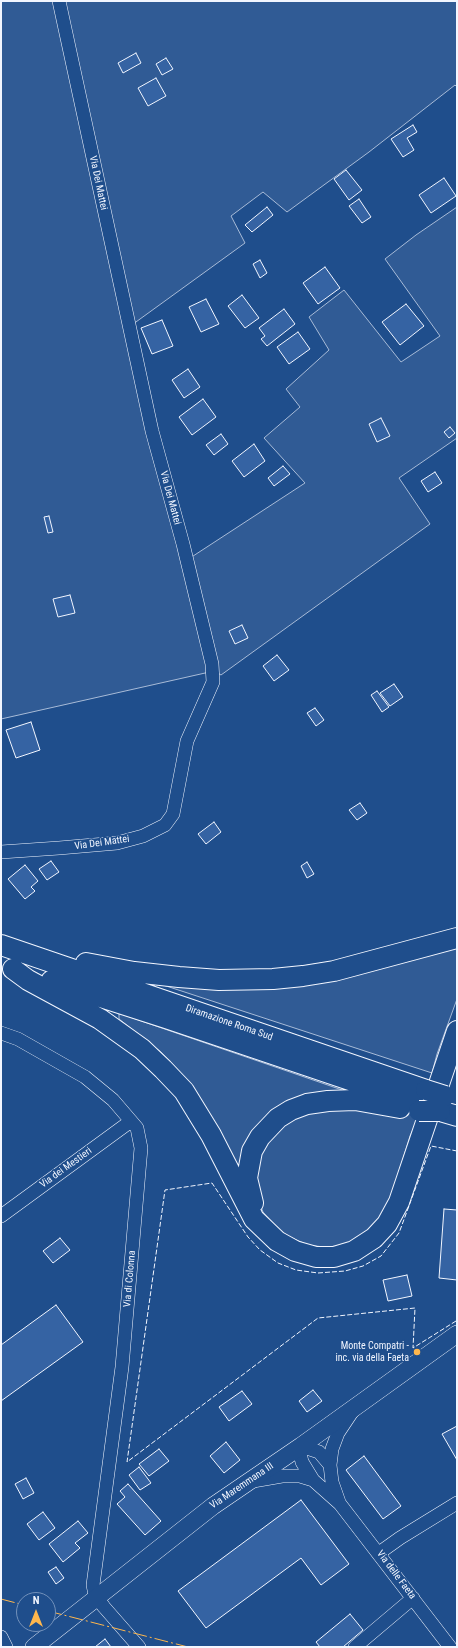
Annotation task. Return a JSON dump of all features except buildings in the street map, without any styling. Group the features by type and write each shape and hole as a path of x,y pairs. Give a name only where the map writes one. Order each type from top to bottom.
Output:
{"highway":[{"path":"29,954 54,956 134,972 166,976 219,980 267,979 303,976 334,971 457,938"},
{"name":"Diramazione Roma Sud","path":"1,945 29,954 422,1102"},
{"path":"7,967 36,985 100,1019 142,1050 163,1069 184,1091 211,1135 249,1212 254,1219 277,1241 295,1251 320,1257 344,1255 359,1248 374,1238 387,1224 399,1202 457,1031"},
{"name":"Diramazione Roma Sud","path":"7,967 422,1102 450,1106"},
{"path":"263,1229 250,1193 248,1171 252,1151 260,1137 278,1118 291,1110 307,1104 341,1100 370,1102 422,1102"}],"main road":[{"name":"Via Maremmana III","path":"34,1647 208,1509 302,1446 457,1334"}],"street":[{"name":"Via Dei Mattei","path":"1,852 117,843 143,836 165,825 173,814 186,741 213,682 212,664 200,612 152,431 59,1"},
{"name":"Via di Colonna","path":"1,1033 18,1039 86,1078 113,1100 137,1128 141,1148 122,1367 93,1581 93,1588 96,1597"},
{"name":"Via dei Mestieri","path":"1,1216 131,1121"},
{"path":"340,1504 332,1482 330,1465 332,1449 338,1433 356,1406"},
{"path":"330,1465 319,1452 302,1446 300,1453 302,1462 313,1480 340,1504"},
{"path":"247,1482 282,1476 300,1476 313,1480"},
{"path":"379,1553 400,1538 457,1503"},
{"name":"Via delle Faeta","path":"340,1504 450,1647"},
{"path":"96,1597 139,1647"},
{"path":"355,1647 413,1598"},
{"path":"1,1637 6,1647"}],"shaded area":[{"path":"1,1 457,1 457,87 455,85 369,152 287,212 263,192 231,216 245,243 129,327 187,560 305,483 264,438 300,407 286,389 329,350 309,317 344,290 401,362 440,336 385,259 416,235 457,207 457,438 399,478 430,524 221,675 214,671 1,719"},
{"path":"457,942 457,999 437,1054 432,1073 154,982 193,983"},
{"path":"119,1014 348,1092 305,1097 241,1165 236,1166 192,1087 161,1052 119,1019"},
{"path":"306,1108 391,1108 412,1114 418,1118 410,1136 390,1201 383,1215 364,1234 351,1242 339,1246 324,1247 308,1245 283,1234 263,1212 257,1198 254,1185 264,1141"}],"fence":[{"path":"456,1321 413,1348 415,1308 318,1318 127,1462 165,1190 212,1183 248,1237 260,1250 278,1263 296,1270 318,1273 345,1271 363,1266 381,1256 399,1233 431,1146 457,1151"}],"power":[{"path":"1,1599 16,1603"},
{"path":"56,1613 188,1647"}],"place":[{"name":"Monte Compatri - inc. via della Faeta","path":"417,1352"}]}
